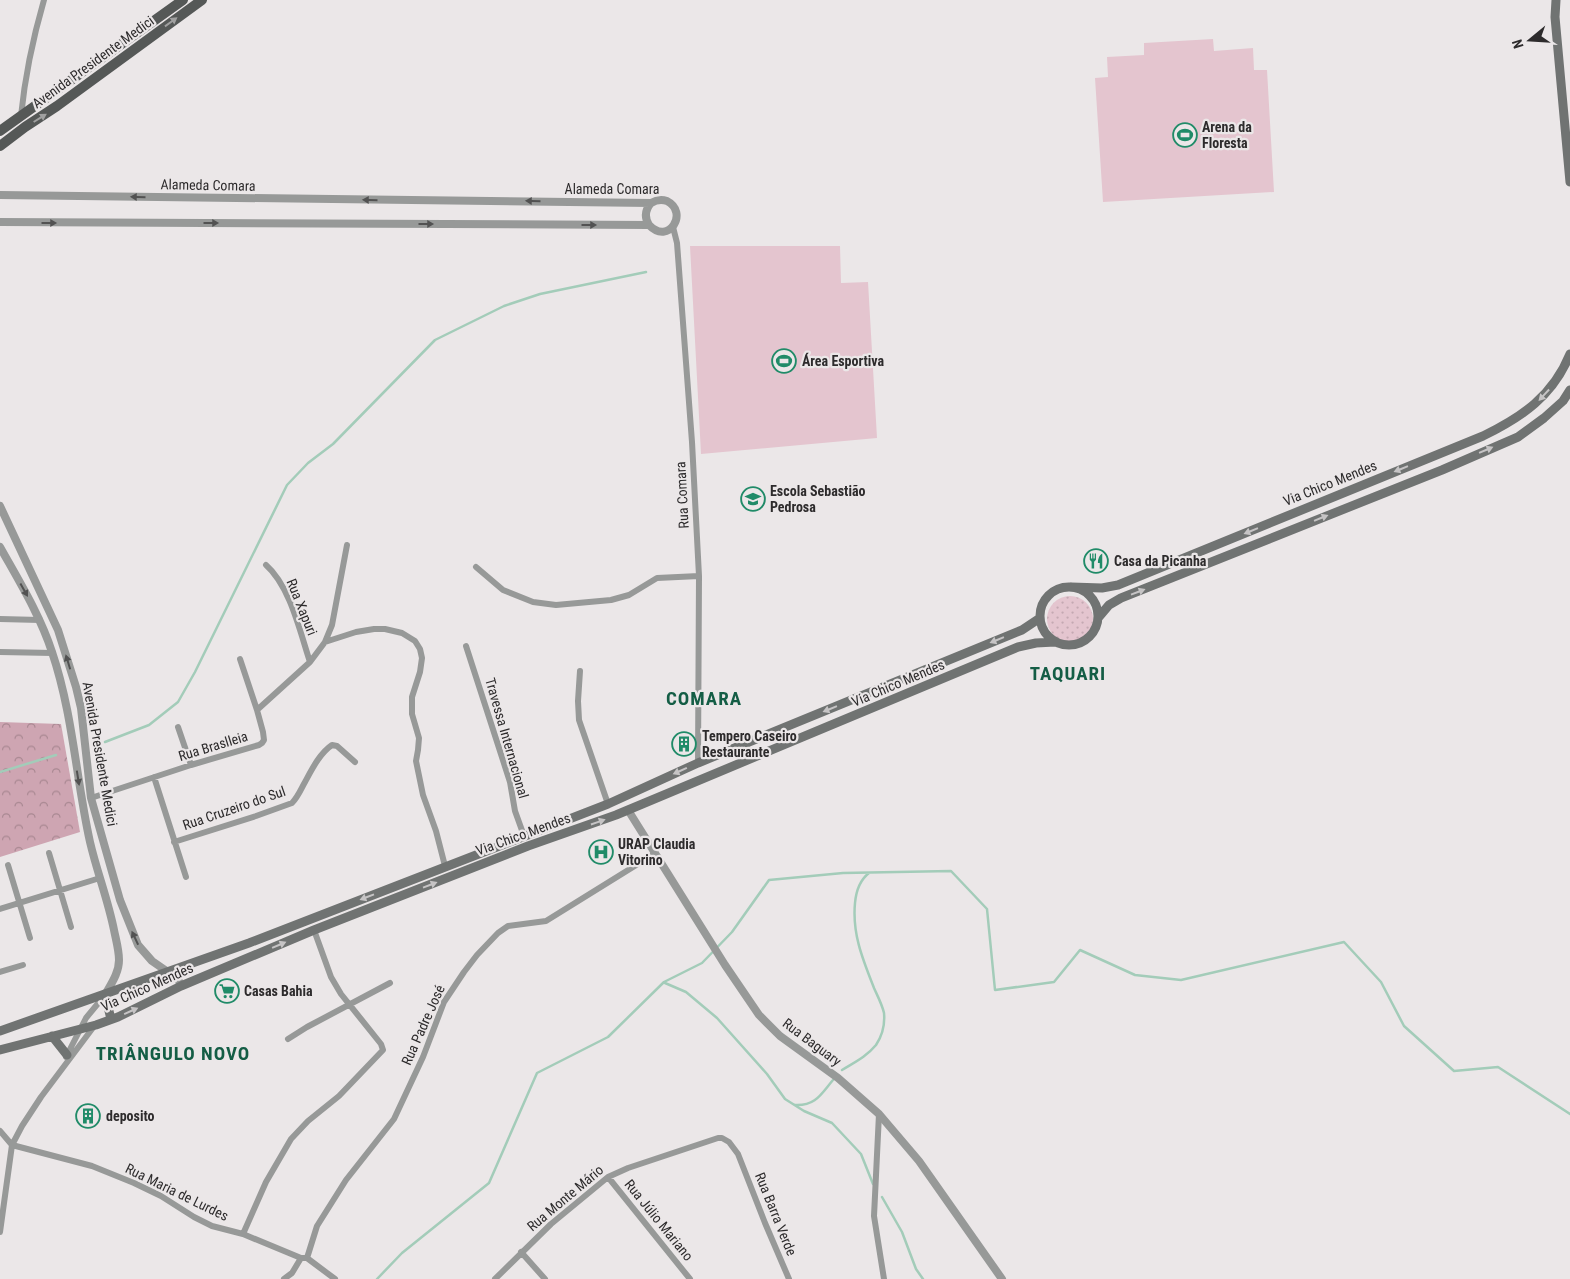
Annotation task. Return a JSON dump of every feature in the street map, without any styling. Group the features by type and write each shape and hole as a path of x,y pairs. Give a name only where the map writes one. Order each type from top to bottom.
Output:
{"main road":[{"name":"Avenida Presidente Medici","path":"0,131 182,0"},
{"name":"Avenida Presidente Medici","path":"0,146 58,106 202,0"},
{"path":"1556,0 1556,27 1570,182"},
{"name":"Via Chico Mendes","path":"1071,587 1102,588 1118,585 1482,436 1523,414 1546,394 1564,368 1570,354"},
{"path":"1098,618 1095,603 1089,595 1080,589 1071,587 1062,588 1048,596 1043,602 1040,618 1041,626 1055,642 1066,645 1078,644 1088,638 1095,629 1098,618 1109,605 1121,598 1423,477 1518,436 1544,418 1563,401 1570,390"},
{"name":"Via Chico Mendes","path":"0,1031 249,943 608,804 698,763 1022,630 1040,618"},
{"name":"Via Chico Mendes","path":"0,1050 96,1025 150,1003 181,986 314,930 528,846 628,810 1018,647 1036,643 1055,642"},
{"path":"105,995 111,1019"},
{"path":"52,1036 66,1055"}],"street":[{"path":"21,116 29,58 44,0"},
{"name":"Alameda Comara","path":"0,195 651,203 665,200 673,206 677,215 673,227"},
{"path":"651,203 645,216 649,225 660,232 673,227"},
{"path":"0,222 649,225"},
{"name":"Rua Comara","path":"673,227 677,243 692,433 699,576 698,763"},
{"name":"Avenida Presidente Medici","path":"0,506 58,630 76,687 81,708 91,798 109,864 133,934 138,945 146,955 178,979 181,986"},
{"path":"240,659 257,710 310,662 325,642 332,624 347,545"},
{"name":"Avenida Presidente Medici","path":"0,547 40,620 53,653 66,704 85,819 92,852 110,911 119,961 116,976 105,995"},
{"name":"Rua Xapuri","path":"266,565 275,574 289,600 310,662"},
{"path":"476,567 503,590 533,602 556,605 611,600 629,595 657,578 699,576"},
{"path":"0,619 40,620"},
{"path":"325,642 356,632 385,629 402,633 415,641 420,649 422,658 420,672 412,697 412,714 419,738 416,761 423,795 446,866"},
{"name":"Travessa Internacional","path":"466,646 510,782 515,811 524,836"},
{"path":"0,652 53,653"},
{"path":"580,671 579,720 608,804"},
{"name":"Rua Braslleia","path":"91,798 262,743 264,740 263,732 257,710"},
{"path":"178,727 191,765"},
{"name":"Rua Cruzeiro do Sul","path":"174,842 292,803 296,800 306,780 326,749 332,745 337,746 355,762"},
{"path":"74,752 86,750"},
{"path":"154,778 186,877"},
{"name":"Rua Baguary","path":"628,810 654,854 759,1015 780,1036 838,1078 879,1114 919,1161 1002,1279"},
{"path":"50,853 71,927"},
{"name":"Rua Padre José","path":"284,1279 292,1273 304,1258 317,1226 346,1180 394,1119 423,1057 444,1002 477,956 498,933 508,926 546,921 654,854"},
{"path":"8,865 30,938"},
{"path":"0,909 100,878"},
{"path":"243,1234 266,1182 291,1139 308,1121 339,1096 383,1050 381,1044 349,1005 331,977 314,930"},
{"path":"0,972 24,966"},
{"path":"288,1039 390,984"},
{"path":"62,1068 66,1055 80,1029 92,1010 105,995"},
{"path":"0,1232 12,1146 22,1126 62,1068 96,1025"},
{"path":"879,1114 874,1216 884,1279"},
{"path":"0,1131 12,1146"},
{"name":"Rua Monte Mário","path":"496,1279 550,1224 608,1177 628,1168 718,1138 725,1140 733,1146 740,1159"},
{"name":"Rua Maria de Lurdes","path":"12,1146 99,1169 149,1189 212,1226 243,1234 304,1258 335,1279"},
{"name":"Rua Barra Verde","path":"740,1159 789,1279"},
{"name":"Rua Júlio Mariano","path":"608,1177 690,1279"},
{"path":"521,1252 545,1279"}],"green space":[{"path":"0,722 61,724 80,832 0,857"}],"shaded area":[{"name":"Arena da Floresta","path":"1213,39 1214,51 1253,48 1254,70 1267,70 1274,192 1103,202 1095,78 1108,77 1107,57 1144,55 1144,43"},
{"name":"Área Esportiva","path":"690,246 840,246 841,283 868,282 877,438 701,454"},
{"path":"1075,596 1087,602 1092,610 1092,628 1087,636 1079,641 1065,642 1053,636 1048,628 1047,614 1053,602 1061,597"}],"waterway":[{"path":"105,742 149,725 178,702 195,672 287,485 308,463 333,444 435,340 504,306 540,294 646,272"},
{"path":"0,772 56,755"},
{"path":"377,1279 402,1253 489,1183 537,1073 608,1037 664,982 702,963 732,932 769,880 843,873 951,871 987,909 995,990 1054,982 1080,950 1135,975 1181,980 1344,942 1381,982 1404,1026 1454,1071 1498,1067 1570,1114"},
{"path":"842,1070 860,1059 876,1045 883,1026 884,1013 862,957 855,925 856,895 859,886 869,873"},
{"path":"665,983 686,992 717,1018 767,1074 785,1099 804,1111 832,1123 861,1154 873,1184"},
{"path":"795,1105 802,1105 813,1101 833,1080"},
{"path":"882,1197 902,1232 916,1269 923,1279"}],"place":[{"name":"Arena da Floresta","path":"1185,135"},
{"name":"Área Esportiva","path":"784,361"},
{"name":"Escola Sebastião Pedrosa","path":"753,499"},
{"name":"Casa da Picanha","path":"1096,561"},
{"name":"Tempero Caseiro Restaurante","path":"684,744"},
{"name":"URAP Claudia Vitorino","path":"601,852"},
{"name":"Casas Bahia","path":"227,991"},
{"name":"deposito","path":"88,1116"}],"district":[{"name":"TAQUARI","path":"1068,673"},
{"name":"COMARA","path":"704,698"},
{"name":"TRIÂNGULO NOVO","path":"173,1053"}]}
